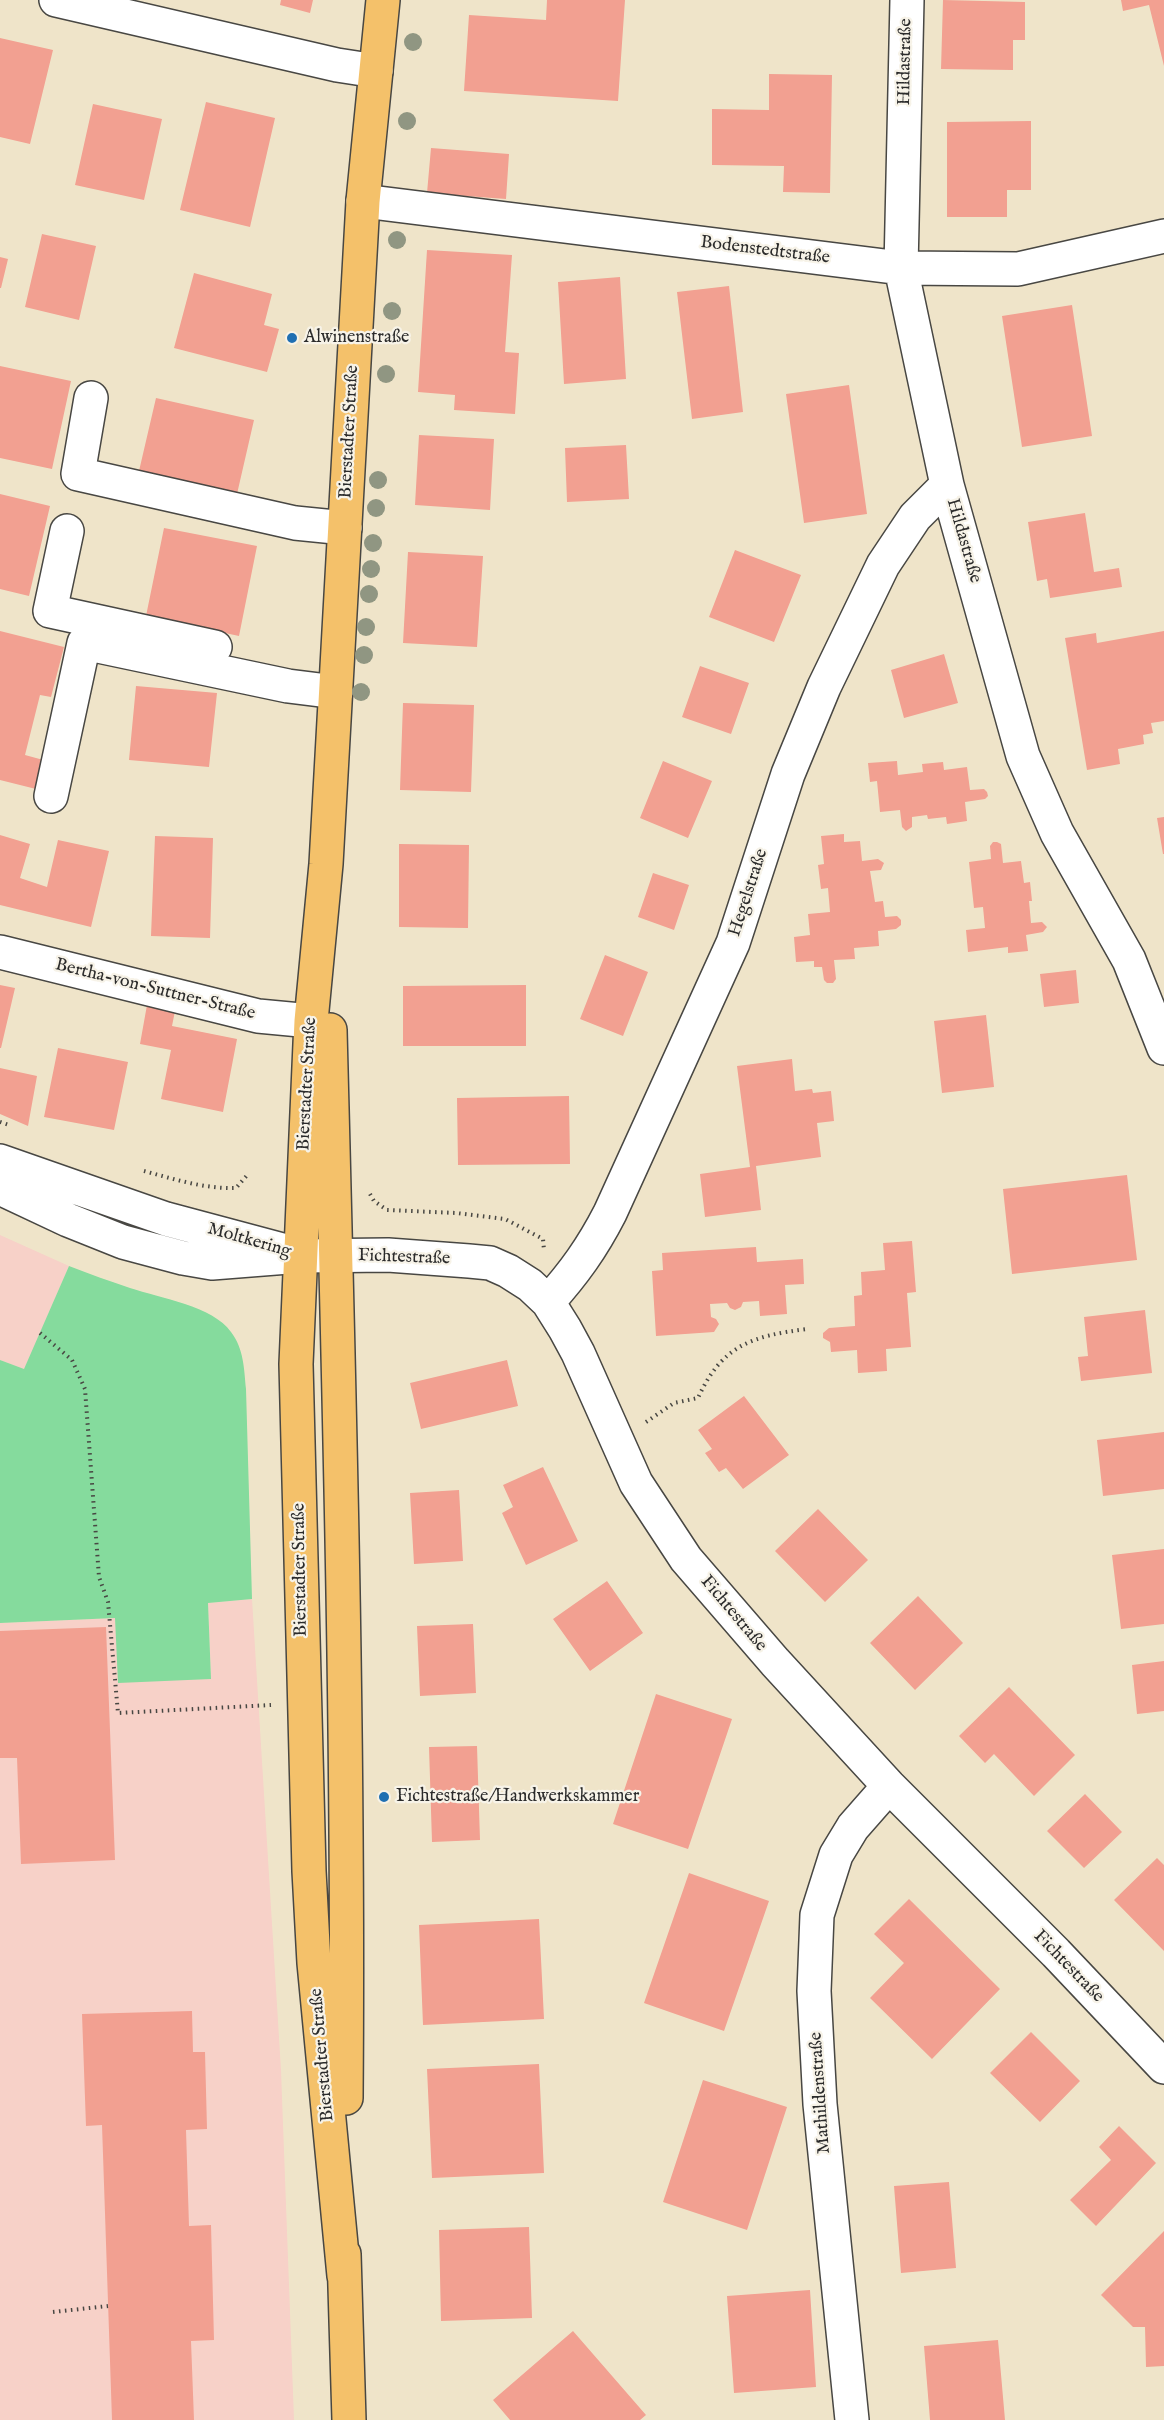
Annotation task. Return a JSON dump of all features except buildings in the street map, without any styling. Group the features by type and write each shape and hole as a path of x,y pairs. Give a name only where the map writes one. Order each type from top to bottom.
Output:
{"main road":[{"name":"Bierstadter Straße","path":"344,2276 315,1963 296,1364 311,1021 326,864 363,201 383,0"},
{"name":"Bierstadter Straße","path":"326,864 337,1257 346,1803 344,2276 350,2420"}],"street":[{"path":"56,0 337,65 376,71"},
{"name":"Hildastraße","path":"907,0 902,268 947,485 1023,756 1057,833 1129,960 1164,1048"},
{"name":"Bodenstedtstraße","path":"363,201 902,268 1018,269 1164,236"},
{"path":"91,398 78,474 295,523 345,528"},
{"name":"Hegelstraße","path":"548,1302 576,1271 598,1238 615,1203 733,943 788,774 824,687 883,566 915,517 947,485"},
{"path":"67,531 50,611 289,663 337,681"},
{"path":"51,796 84,643 288,686 337,681"},
{"name":"Bertha-von-Suttner-Straße","path":"0,952 258,1016 311,1021"},
{"name":"Moltkering","path":"0,1161 166,1219 301,1256"},
{"name":"Moltkering","path":"0,1188 68,1220 123,1242 183,1258 212,1263 301,1256"},
{"name":"Fichtestraße","path":"301,1256 388,1255 490,1263 530,1285 548,1302 578,1353 636,1483 686,1559 775,1662 889,1786 1056,1953 1164,2067"},
{"name":"Mathildenstraße","path":"852,2420 820,2104 814,1990 817,1915 836,1855 853,1827 889,1786"}],"path":[{"path":"0,1122 19,1129"},
{"path":"138,1169 196,1185 220,1188 236,1188 249,1173"},
{"path":"369,1191 374,1201 387,1210 456,1213 505,1219 543,1239"},
{"path":"674,1403 698,1398 706,1381 722,1360 745,1342 771,1333 807,1329"},
{"path":"40,1333 72,1360 85,1389 99,1577 108,1602 117,1713 305,1703"},
{"path":"53,2312 108,2306"}],"shaded area":[{"path":"0,1235 69,1266 24,1370 0,1360"},
{"path":"252,1599 281,2070 294,2420 0,2420 0,1623 115,1618 211,1678 208,1603"}],"green space":[{"path":"69,1266 199,1309 223,1323 239,1345 246,1389 252,1599 208,1603 211,1679 118,1683 115,1618 0,1623 0,1360 24,1369"}],"place":[{"name":"Alwinenstraße","path":"292,338"},
{"name":"Fichtestraße/Handwerkskammer","path":"384,1797"}]}
